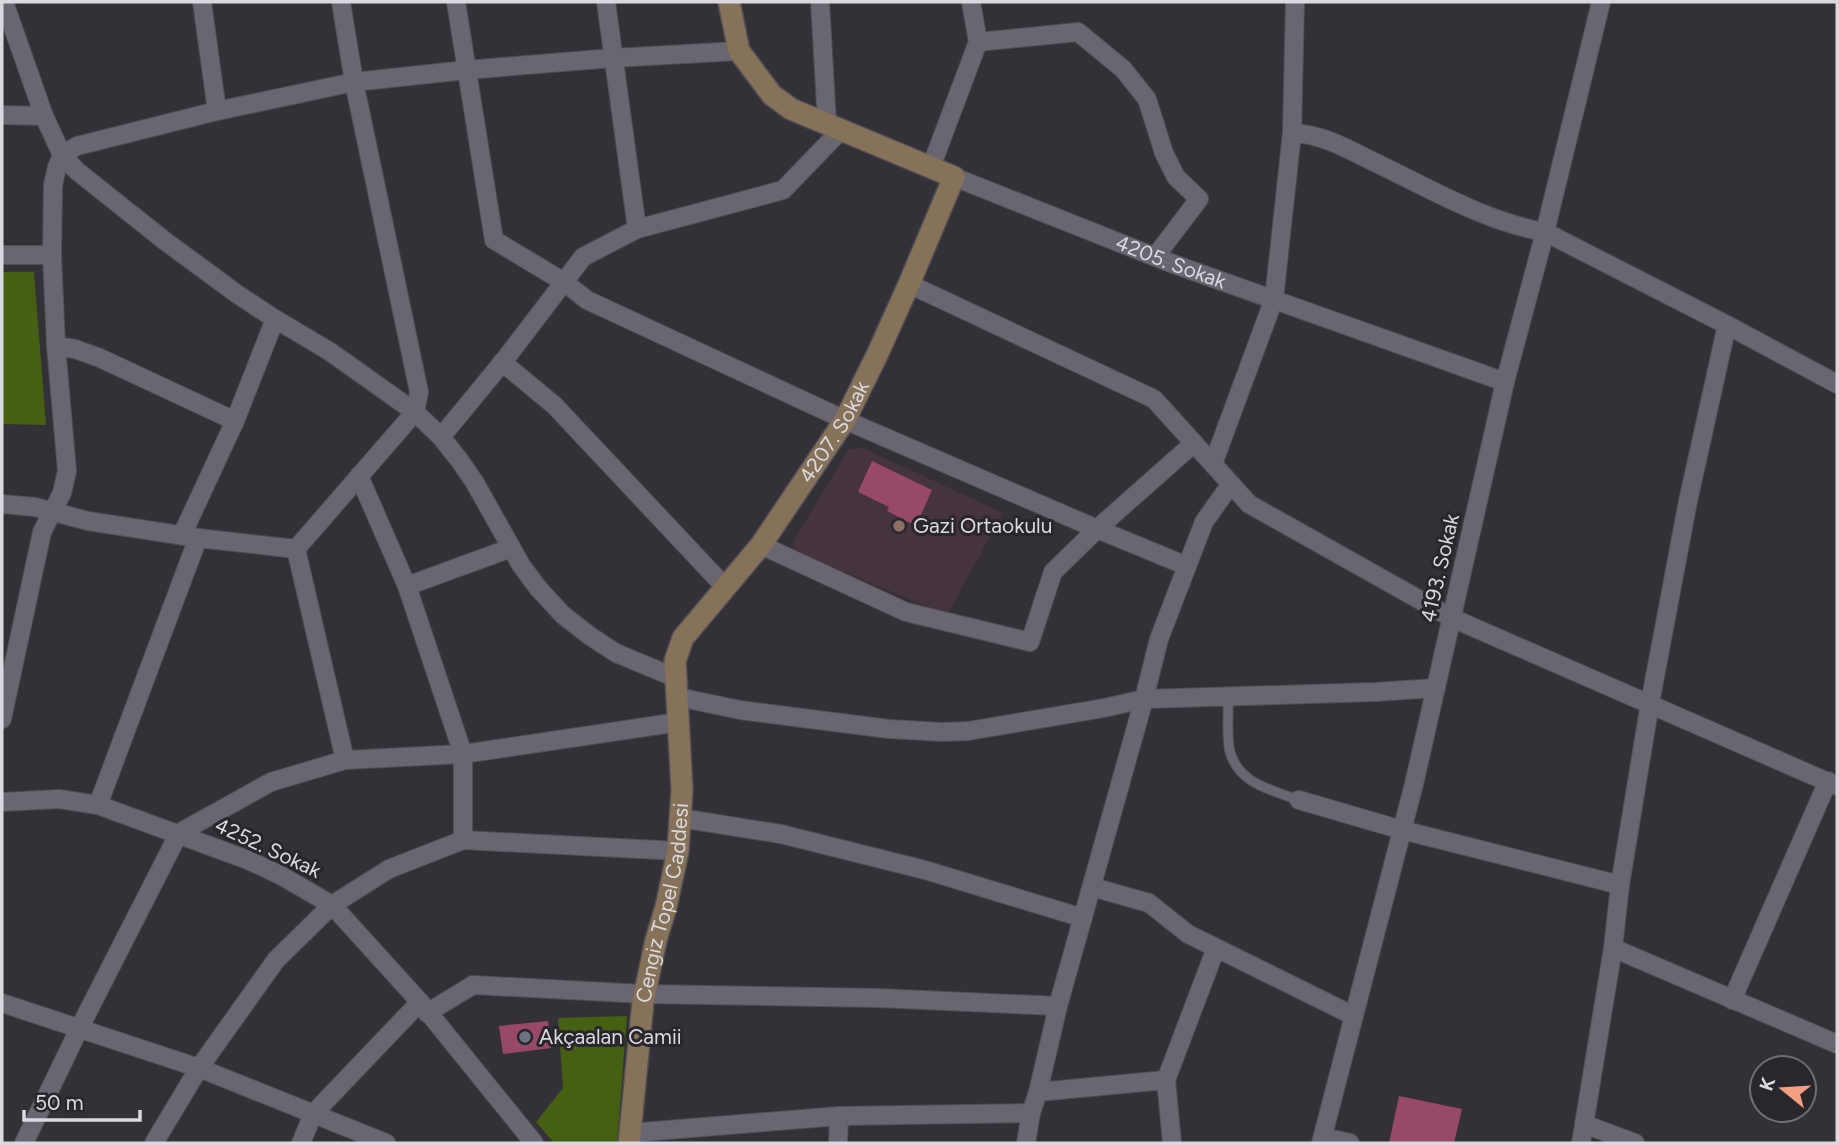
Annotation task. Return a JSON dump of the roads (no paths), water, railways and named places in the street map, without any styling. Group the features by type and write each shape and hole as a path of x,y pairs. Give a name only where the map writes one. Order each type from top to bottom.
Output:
{"street":[{"path":"4,2 44,116 62,155 77,172 192,261 415,411 441,437 475,483 521,565 538,588 563,615 617,653 740,710 889,729 942,732 995,726 1144,699 1436,688"},
{"path":"202,2 218,111"},
{"path":"296,549 415,411 419,392 354,82 341,2"},
{"path":"456,2 494,240 564,282 587,300 845,420 1187,565"},
{"path":"606,2 638,229"},
{"path":"2,719 42,532 62,493 66,471 52,255 53,185 62,155 77,146 218,111 354,82 613,58 739,51 729,2"},
{"path":"441,437 583,257 638,229 783,190 834,126 820,2"},
{"path":"931,167 978,42 971,2"},
{"path":"1213,464 1274,299 1292,132 1295,2"},
{"name":"4193. Sokak","path":"1322,1140 1414,784 1506,382 1601,2"},
{"path":"978,42 1078,32 1123,69 1147,99 1164,153 1176,177 1199,198 1155,257"},
{"name":"4205. Sokak","path":"739,51 772,95 791,108 954,177 1155,257 1506,382"},
{"path":"2,115 44,116"},
{"path":"1292,132 1324,138 1492,218 1545,232 1837,384"},
{"name":"4207. Sokak","path":"676,679 683,638 761,545 845,420 909,284 954,177"},
{"path":"2,256 52,255"},
{"path":"909,284 1154,398 1249,504 1452,618 1833,783 1732,1000"},
{"path":"98,805 190,537 275,319"},
{"path":"1581,1143 1650,703 1688,501 1727,325"},
{"path":"56,346 75,349 100,358 235,421"},
{"path":"502,362 554,405 725,587"},
{"path":"761,545 906,612 1030,642 1053,572 1194,443"},
{"path":"359,476 407,586 463,754 463,840"},
{"path":"1026,1143 1058,1006 1159,639 1204,522 1231,484"},
{"path":"2,504 35,507 88,521 190,537 296,549"},
{"path":"407,586 511,548"},
{"path":"296,549 345,760"},
{"name":"Cengiz Topel Caddesi","path":"629,1138 644,994 678,851 682,790 676,679"},
{"path":"24,1143 179,834 271,782 345,760 463,754 679,722"},
{"name":"4252. Sokak","path":"2,802 59,799 98,805 248,860 332,905 424,1007 534,1143"},
{"path":"1299,800 1402,830 1620,885"},
{"path":"680,818 781,834 911,866 1083,918"},
{"path":"154,1143 200,1068 276,960 332,905 389,869 463,840 678,851"},
{"path":"1092,887 1149,903 1188,934 1354,1016"},
{"path":"1172,1143 1166,1080 1216,948"},
{"path":"1613,948 1837,1044"},
{"path":"301,1143 313,1114 424,1007 473,985 644,994 878,998 1058,1006"},
{"path":"2,1003 200,1068 386,1143"},
{"path":"1038,1092 1166,1080"},
{"path":"629,1138 839,1116 1031,1113"},
{"path":"838,1143 839,1116"},
{"path":"1584,1124 1635,1143"},
{"path":"1322,1140 1349,1143"}],"lane":[{"path":"1228,697 1230,750 1235,763 1254,783 1299,800"}],"place":[{"name":"Gazi Ortaokulu","path":"899,526"},
{"name":"Akçaalan Camii","path":"525,1037"}]}
